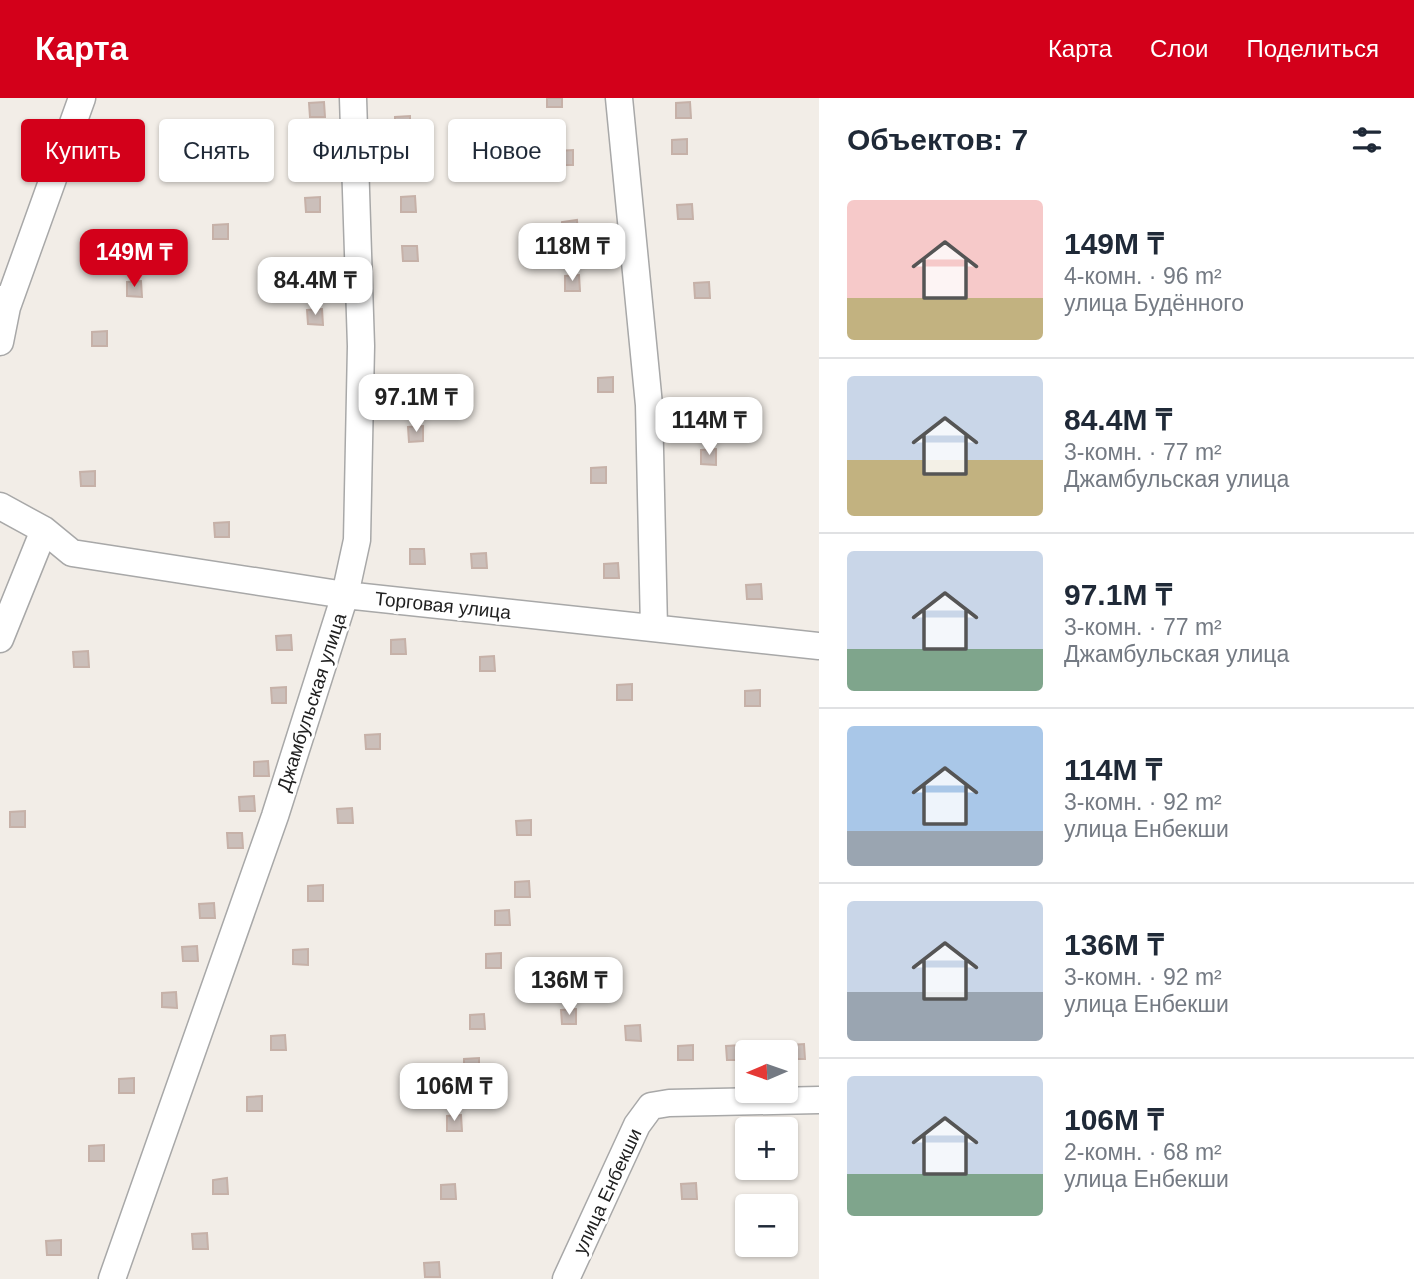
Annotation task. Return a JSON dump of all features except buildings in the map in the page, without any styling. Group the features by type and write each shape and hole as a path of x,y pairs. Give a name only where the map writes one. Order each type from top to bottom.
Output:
{"street":[{"path":"0,342 3,303 82,98"},
{"name":"Джамбульская улица","path":"112,1279 275,816 345,594 357,540 361,359 353,98"},
{"path":"619,98 649,405 654,628"},
{"name":"Торговая улица","path":"0,506 44,530 72,553 345,594 819,646"},
{"path":"0,639 44,530"},
{"name":"улица Енбекши","path":"566,1279 637,1125 651,1106 669,1103 819,1100"}]}
